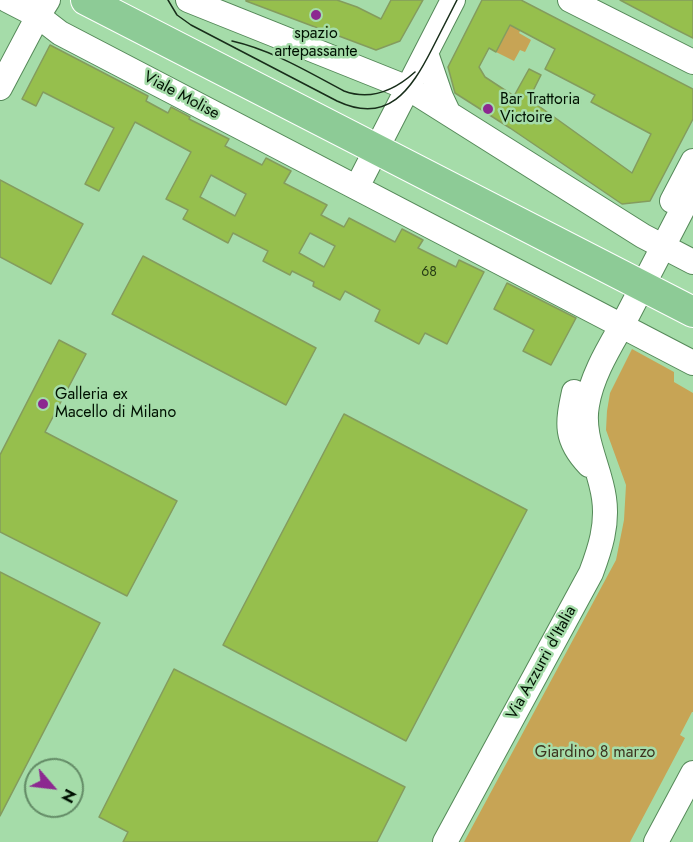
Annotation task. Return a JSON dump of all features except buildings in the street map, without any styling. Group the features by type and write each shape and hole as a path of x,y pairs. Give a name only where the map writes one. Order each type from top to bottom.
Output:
{"main road":[{"path":"86,0 693,312"}],"street":[{"name":"Viale Molise","path":"7,0 43,8 60,33 693,363"},
{"path":"188,0 408,88 657,243 693,262"},
{"path":"357,187 453,0"},
{"path":"570,0 693,62"},
{"path":"0,88 43,8"},
{"path":"426,53 449,114"},
{"path":"616,322 657,243 693,161"},
{"path":"657,243 693,189"},
{"name":"Via Azzurri d'Italia","path":"445,842 591,573 601,547 604,531 604,496 598,475 579,455 571,441 569,426 571,407 578,383 616,322"},
{"path":"656,842 693,773"}],"green space":[{"path":"529,13 519,33 531,40 525,52 520,50 514,61 496,52 512,22"},
{"name":"Giardino 8 marzo","path":"632,349 674,372 674,382 693,393 693,712 680,735 685,738 630,842 464,842 616,560 624,520 626,485 606,430 607,411 610,393"}],"tram line":[{"path":"168,0 177,15 191,25 337,101 370,109 384,106 406,90 424,64 457,0"},
{"path":"232,41 276,56 354,94 373,94 391,89 415,72"}],"place":[{"name":"spazio artepassante","path":"316,15"},
{"name":"Bar Trattoria Victoire","path":"488,109"},
{"name":"Galleria ex Macello di Milano","path":"43,404"}]}
